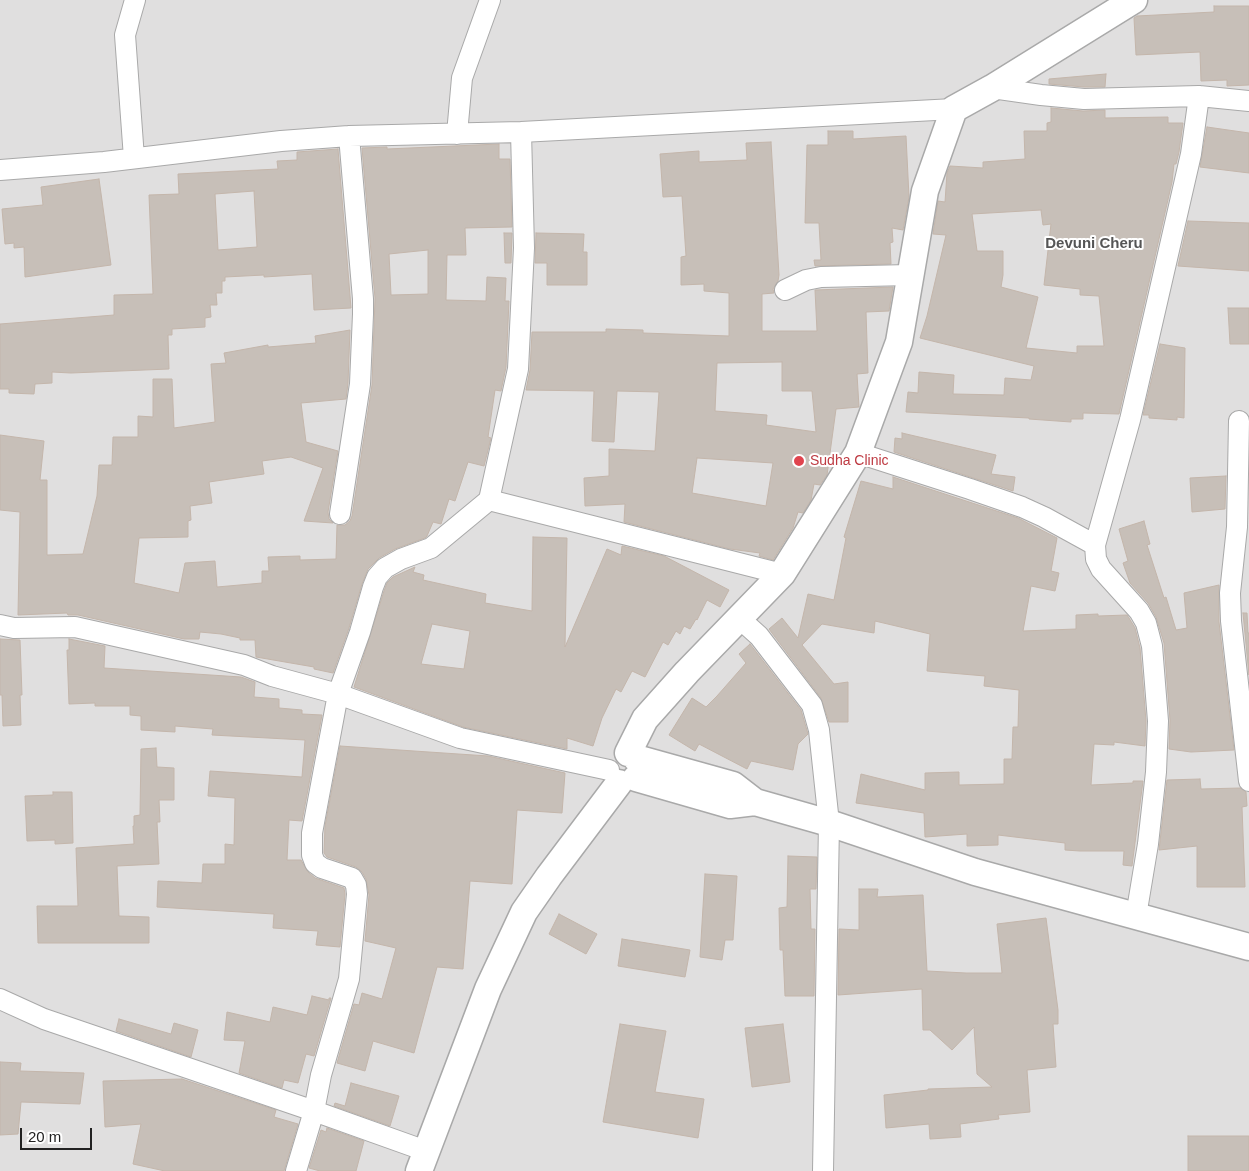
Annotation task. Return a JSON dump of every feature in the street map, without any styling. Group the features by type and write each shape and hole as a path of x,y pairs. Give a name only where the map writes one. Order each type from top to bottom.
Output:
{"street":[{"path":"134,158 125,35 135,0"},
{"path":"457,134 462,78 490,0"},
{"path":"0,170 134,158 281,140 348,136 521,132 954,109 992,88 1134,0"},
{"path":"992,88 1084,99 1199,96 1249,101"},
{"path":"1136,916 1148,844 1156,772 1158,721 1152,646 1146,623 1139,611 1101,569 1096,559 1094,545 1130,420 1191,154 1199,96"},
{"path":"0,998 44,1020 314,1111 422,1161 488,989 524,912 626,768 645,719 687,672 782,574 858,453 899,342 924,191 954,109"},
{"path":"296,1171 349,979 357,894 356,885 352,878 322,868 315,863 312,855 312,833 338,694 377,577 385,568 401,559 431,548 489,500 518,369 524,248 521,132"},
{"path":"340,514 360,384 363,314 348,136"},
{"path":"785,290 806,280 821,277 910,275"},
{"path":"1240,421 1237,527 1230,593 1231,621 1249,781"},
{"path":"858,453 1022,507 1094,545"},
{"path":"489,500 782,574"},
{"path":"739,618 759,636 812,705 820,730 829,823 823,1171"},
{"path":"0,625 14,628 75,627 244,665 272,676 338,694 460,738 732,785 755,802 829,823 975,872 1249,947"}],"shaded area":[{"path":"0,0 1249,0 1249,1171 0,1171"}],"building":[{"path":"1214,6 1249,6 1249,85 1227,86 1227,80 1201,81 1200,52 1136,55 1134,18 1137,16 1214,12"},
{"path":"1106,74 1105,87 1049,84 1049,79"},
{"path":"1051,108 1083,111 1105,110 1105,118 1168,117 1168,123 1183,123 1179,152 1176,164 1174,164 1172,182 1119,414 1083,413 1083,419 1071,419 1071,422 906,412 908,392 918,393 919,372 954,375 953,394 1004,395 1005,378 1031,380 1034,366 920,338 946,235 933,234 938,201 945,202 947,173 950,166 983,168 983,162 1025,159 1024,131 1047,131 1047,123 1051,122","holes":["1041,210 1043,225 1051,224 1044,285 1080,289 1080,295 1099,296 1104,346 1077,346 1077,353 1026,348 1038,297 1001,287 1003,251 977,251 972,214"]},
{"path":"1207,127 1249,133 1249,173 1200,167"},
{"path":"828,131 853,131 853,139 906,136 909,197 903,230 892,228 893,242 890,243 891,264 815,266 814,260 821,260 819,223 805,223 807,145 828,145"},
{"path":"771,142 779,275 773,289 774,293 762,294 762,331 817,331 815,290 893,287 889,311 866,312 868,373 857,374 859,407 836,409 827,475 820,485 814,484 811,500 803,513 798,512 793,528 773,560 759,556 760,553 730,549 624,522 625,504 585,506 584,478 609,476 609,449 655,451 659,392 617,391 614,442 592,441 594,391 526,390 530,370 532,332 606,332 606,329 643,330 643,333 729,336 729,293 704,291 704,284 681,285 681,257 686,256 682,196 663,197 660,154 699,151 699,162 747,160 746,143","holes":["782,362 782,391 812,391 816,432 766,425 767,415 715,411 717,363","697,458 773,463 766,506 692,493"]},
{"path":"499,144 499,159 510,159 512,227 465,228 466,255 447,255 446,300 486,301 487,277 506,278 505,301 509,301 506,367 501,391 495,390 488,437 491,438 484,466 468,462 455,501 449,499 441,524 433,522 425,538 395,549 379,558 368,569 333,673 314,669 314,667 256,657 255,640 240,640 240,638 221,634 200,632 199,639 184,639 78,615 68,615 67,613 18,615 20,512 0,510 0,435 44,441 40,480 47,480 47,555 83,554 97,496 99,465 112,465 113,437 138,437 138,416 153,417 153,379 172,379 174,428 215,422 211,364 226,363 224,353 268,345 268,347 316,343 315,336 350,330 346,399 301,403 306,442 338,451 328,512 329,519 333,523 304,521 323,468 291,457 262,461 264,474 209,482 212,503 190,506 191,520 188,521 188,537 139,538 134,583 179,593 185,563 215,561 217,587 262,583 262,571 269,571 268,557 300,556 300,560 336,559 337,525 345,525 352,516 372,385 375,298 362,148 387,147 387,149","holes":["428,250 428,294 391,295 389,254"]},
{"path":"338,149 351,308 314,310 312,274 225,277 225,281 222,281 222,293 216,293 217,305 210,305 211,317 205,318 205,327 172,329 172,335 168,335 169,369 52,372 52,383 35,384 34,394 9,393 9,389 0,389 0,324 114,315 114,295 153,294 149,195 179,194 178,174 278,169 277,161 297,160 297,152","holes":["254,191 257,247 218,250 215,194"]},
{"path":"99,179 111,265 25,277 24,247 14,248 14,243 5,244 2,209 43,205 41,187"},
{"path":"1188,221 1249,223 1249,271 1178,266"},
{"path":"504,233 512,233 511,263 505,263"},
{"path":"536,233 584,234 583,252 587,252 587,285 547,285 547,263 535,263"},
{"path":"1228,308 1249,308 1249,344 1230,344"},
{"path":"1160,344 1185,348 1184,418 1177,417 1177,420 1149,418 1149,415 1143,415"},
{"path":"902,433 996,455 991,474 1015,477 1013,491 894,452 895,438 902,439"},
{"path":"1226,476 1225,509 1192,512 1190,478"},
{"path":"893,477 1018,518 1057,538 1051,571 1059,573 1055,591 1031,586 1023,631 1076,629 1076,615 1127,615 1129,618 1135,628 1140,648 1146,721 1145,746 1114,742 1114,745 1094,744 1091,785 1143,781 1132,866 1123,865 1124,851 1065,850 1065,843 998,835 998,845 967,846 967,834 925,837 924,813 856,803 861,774 925,790 925,773 959,772 959,785 1004,784 1004,759 1012,759 1013,727 1018,727 1019,690 984,686 985,676 927,671 930,634 875,621 874,633 822,624 802,645 834,684 848,682 848,722 829,722 821,698 769,629 782,618 798,638 808,594 834,600 846,538 844,537 861,481 893,489"},
{"path":"1144,521 1150,544 1147,545 1176,630 1187,628 1184,593 1219,585 1219,622 1234,750 1191,752 1169,749 1170,720 1164,643 1156,617 1148,603 1130,583 1123,563 1128,561 1119,529"},
{"path":"533,537 567,538 565,647 607,549 621,555 622,546 664,556 729,590 720,607 707,600 690,629 684,626 680,634 676,631 668,645 663,642 645,677 632,671 621,692 616,689 602,718 593,746 567,738 567,749 463,727 354,687 387,583 393,577 415,567 413,572 424,575 423,580 486,594 485,603 532,611","holes":["432,624 470,631 464,669 421,664"]},
{"path":"1243,613 1247,613 1249,633 1249,675"},
{"path":"0,639 20,640 21,725 3,726 2,695 0,695"},
{"path":"69,639 105,646 104,668 241,677 255,682 254,697 279,699 279,708 302,710 302,714 322,715 302,821 289,820 287,860 301,860 308,872 315,878 344,888 340,947 316,945 318,931 273,928 274,914 157,907 158,881 202,883 203,864 225,864 225,844 234,845 235,798 208,796 210,771 302,777 305,740 212,735 213,729 175,726 175,732 141,730 141,716 130,715 130,706 95,706 95,703 69,704 67,650 69,650"},
{"path":"750,644 801,710 808,734 798,744 793,770 751,761 747,769 699,744 695,751 669,735 692,698 706,707 717,696 746,663 739,654"},
{"path":"340,746 488,756 565,773 562,813 517,810 512,884 470,881 463,969 437,967 414,1053 373,1041 365,1071 337,1063 354,1004 359,1005 362,993 382,999 396,948 365,941 369,895 366,879 356,867 327,857 324,853 325,826"},
{"path":"156,748 157,767 174,768 174,800 159,800 160,822 157,822 159,864 117,866 119,916 149,917 149,943 38,943 37,906 78,906 76,848 134,844 134,816 140,815 141,749"},
{"path":"1200,779 1201,789 1240,788 1246,792 1247,806 1242,807 1245,887 1197,887 1197,846 1159,850 1167,780"},
{"path":"53,792 72,792 73,843 55,844 55,840 27,841 25,796 53,795"},
{"path":"788,856 817,857 816,889 810,889 811,929 815,929 814,996 785,996 783,950 780,950 779,908 787,907"},
{"path":"705,874 737,876 733,940 725,940 722,960 700,957"},
{"path":"859,889 878,889 877,897 923,895 927,971 1002,973 997,924 1046,918 1058,1010 1058,1024 1053,1024 1056,1067 1027,1070 1030,1112 998,1115 999,1119 960,1124 961,1137 930,1139 929,1124 886,1128 884,1095 928,1089 992,1087 977,1074 974,1027 952,1050 930,1030 923,1030 922,989 838,995 839,929 859,930"},
{"path":"559,914 597,934 586,954 549,934"},
{"path":"622,939 690,950 685,977 618,966"},
{"path":"312,996 329,1000 331,998 314,1056 306,1054 298,1083 284,1080 282,1088 239,1073 245,1041 224,1040 227,1012 270,1022 273,1007 307,1015"},
{"path":"119,1019 171,1034 174,1023 198,1030 191,1057 116,1031"},
{"path":"620,1024 666,1031 655,1092 704,1099 698,1138 603,1122"},
{"path":"783,1024 790,1082 752,1087 745,1028"},
{"path":"0,1062 21,1063 20,1071 84,1073 80,1104 21,1102 18,1134 0,1135"},
{"path":"182,1079 276,1110 274,1117 298,1124 284,1171 165,1171 133,1164 141,1124 105,1127 103,1081"},
{"path":"351,1083 399,1096 390,1126 334,1106 335,1103 345,1106"},
{"path":"327,1128 364,1141 356,1171 320,1171 309,1168 321,1130 326,1132"},
{"path":"1188,1136 1249,1136 1249,1171 1188,1171"}],"place":[{"name":"Sudha Clinic","path":"799,461"}],"district":[{"name":"Devuni Cheru","path":"1094,244"}]}
